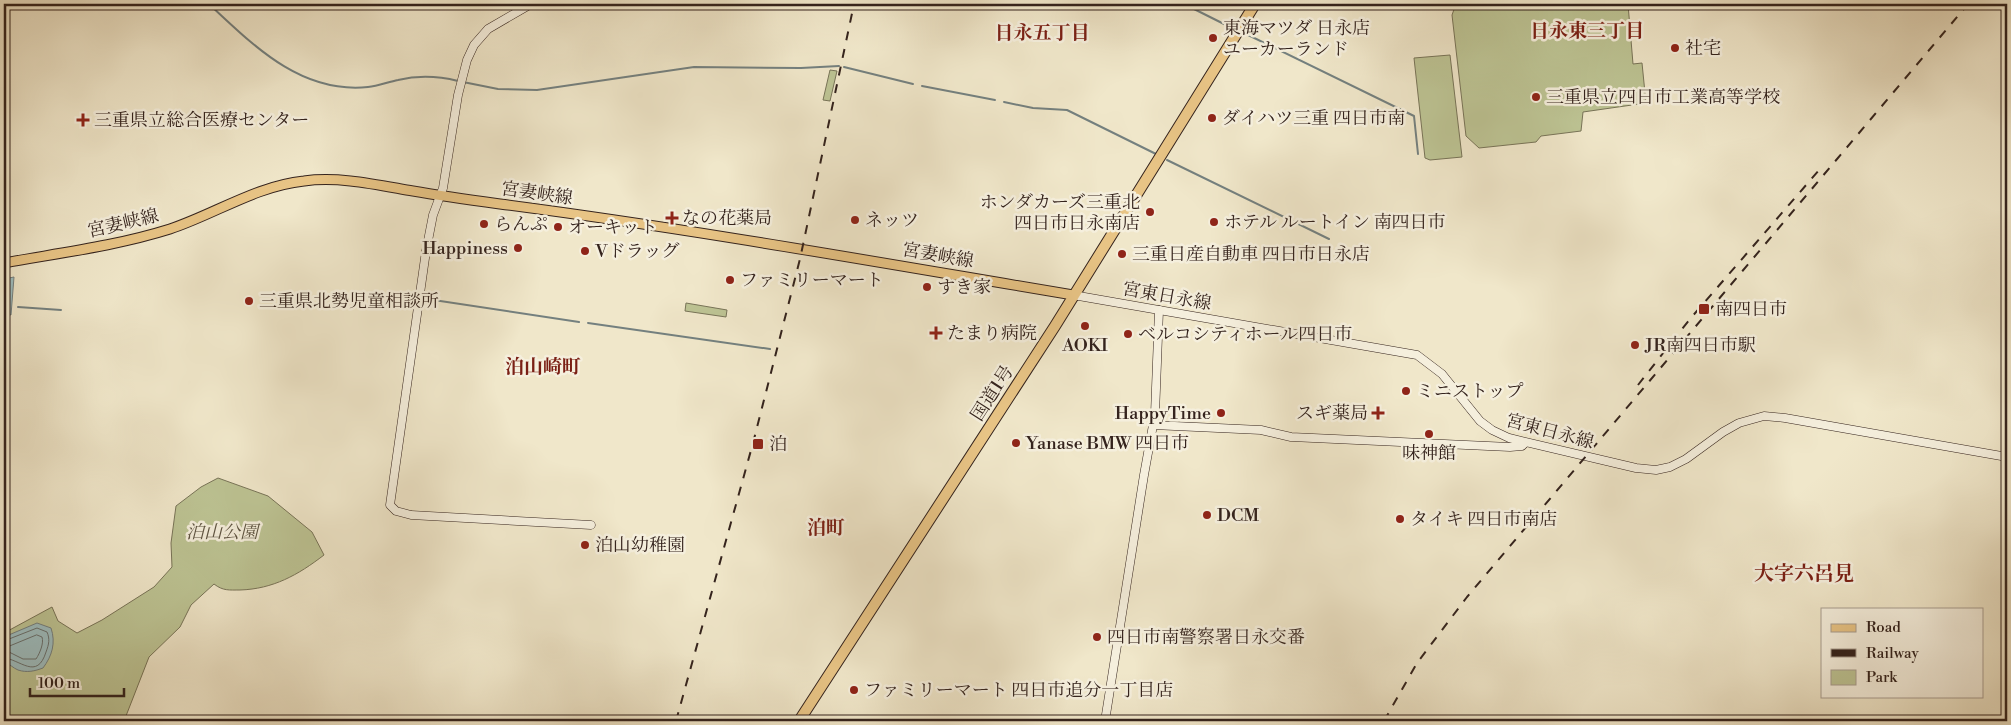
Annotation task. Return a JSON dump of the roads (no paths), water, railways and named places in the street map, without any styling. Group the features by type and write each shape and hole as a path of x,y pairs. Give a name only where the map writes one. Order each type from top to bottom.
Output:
{"highway":[{"name":"国道1号","path":"799,721 1118,226 1255,4"}],"main road":[{"name":"宮妻峡線","path":"4,263 156,233 198,218 263,190 303,181 320,180 377,185 440,196 638,223 807,249 1074,295"}],"street":[{"path":"531,4 497,22 478,39 467,60 458,95 443,188 433,215 426,251 390,505 396,511 412,515 591,525"},
{"name":"宮東日永線","path":"1074,295 1417,355 1442,374 1480,421 1492,430 1525,443 1636,468 1663,469 1686,459 1723,432 1739,423 1756,417 1772,416 2007,457"},
{"path":"1105,721 1155,414 1159,310"},
{"path":"1153,425 1261,430 1291,437 1510,447 1522,446 1525,443"}],"water":[{"path":"14,277 11,315 4,313 4,279"},
{"path":"37,623 51,628 53,639 49,659 43,668 21,671 4,662 4,637"}],"waterway":[{"path":"209,4 261,51 300,75 321,83 344,87 368,87 406,78 436,77 458,81"},
{"path":"1184,4 1232,28"},
{"path":"1244,33 1414,116 1418,154"},
{"path":"463,82 498,89 537,90 694,67 801,68 839,66"},
{"path":"844,67 913,84"},
{"path":"922,86 995,100"},
{"path":"1004,102 1033,108 1067,110 1156,154"},
{"path":"1167,160 1329,239"},
{"path":"427,299 579,322"},
{"path":"18,307 61,310"},
{"path":"588,323 770,349"}],"railway":[{"path":"676,721 753,443 800,259 854,4"},
{"path":"1384,721 1417,663 1467,597 1968,4"},
{"path":"1638,385 1690,319 1820,169"}],"place":[{"name":"東海マツダ 日永店 ユーカーランド","path":"1213,38"},
{"name":"社宅","path":"1675,48"},
{"name":"三重県立四日市工業高等学校","path":"1536,97"},
{"name":"ダイハツ三重 四日市南","path":"1212,118"},
{"name":"三重県立総合医療センター","path":"83,120"},
{"name":"ホンダカーズ三重北 四日市日永南店","path":"1150,212"},
{"name":"なの花薬局","path":"672,218"},
{"name":"ネッツ","path":"855,220"},
{"name":"ホテル ルートイン 南四日市","path":"1214,222"},
{"name":"らんぷ","path":"484,224"},
{"name":"オーキット","path":"558,227"},
{"name":"Happiness","path":"518,248"},
{"name":"Vドラッグ","path":"585,251"},
{"name":"三重日産自動車 四日市日永店","path":"1122,254"},
{"name":"ファミリーマート","path":"730,280"},
{"name":"すき家","path":"927,287"},
{"name":"三重県北勢児童相談所","path":"249,301"},
{"name":"南四日市","path":"1704,309"},
{"name":"AOKI","path":"1085,326"},
{"name":"たまり病院","path":"936,333"},
{"name":"ベルコシティホール四日市","path":"1128,334"},
{"name":"JR南四日市駅","path":"1635,345"},
{"name":"ミニストップ","path":"1406,391"},
{"name":"HappyTime","path":"1221,413"},
{"name":"スギ薬局","path":"1378,413"},
{"name":"味神館","path":"1429,434"},
{"name":"Yanase BMW 四日市","path":"1016,443"},
{"name":"泊","path":"758,444"},
{"name":"DCM","path":"1207,515"},
{"name":"タイキ 四日市南店","path":"1400,519"},
{"name":"泊山幼稚園","path":"585,545"},
{"name":"四日市南警察署日永交番","path":"1097,637"},
{"name":"ファミリーマート 四日市追分一丁目店","path":"854,690"}],"district":[{"name":"日永東三丁目","path":"1587,30"},
{"name":"日永五丁目","path":"1042,32"},
{"name":"泊山崎町","path":"543,366"},
{"name":"泊町","path":"826,527"},
{"name":"大字六呂見","path":"1804,573"}],"park label":[{"name":"泊山公園","path":"222,532"}]}
